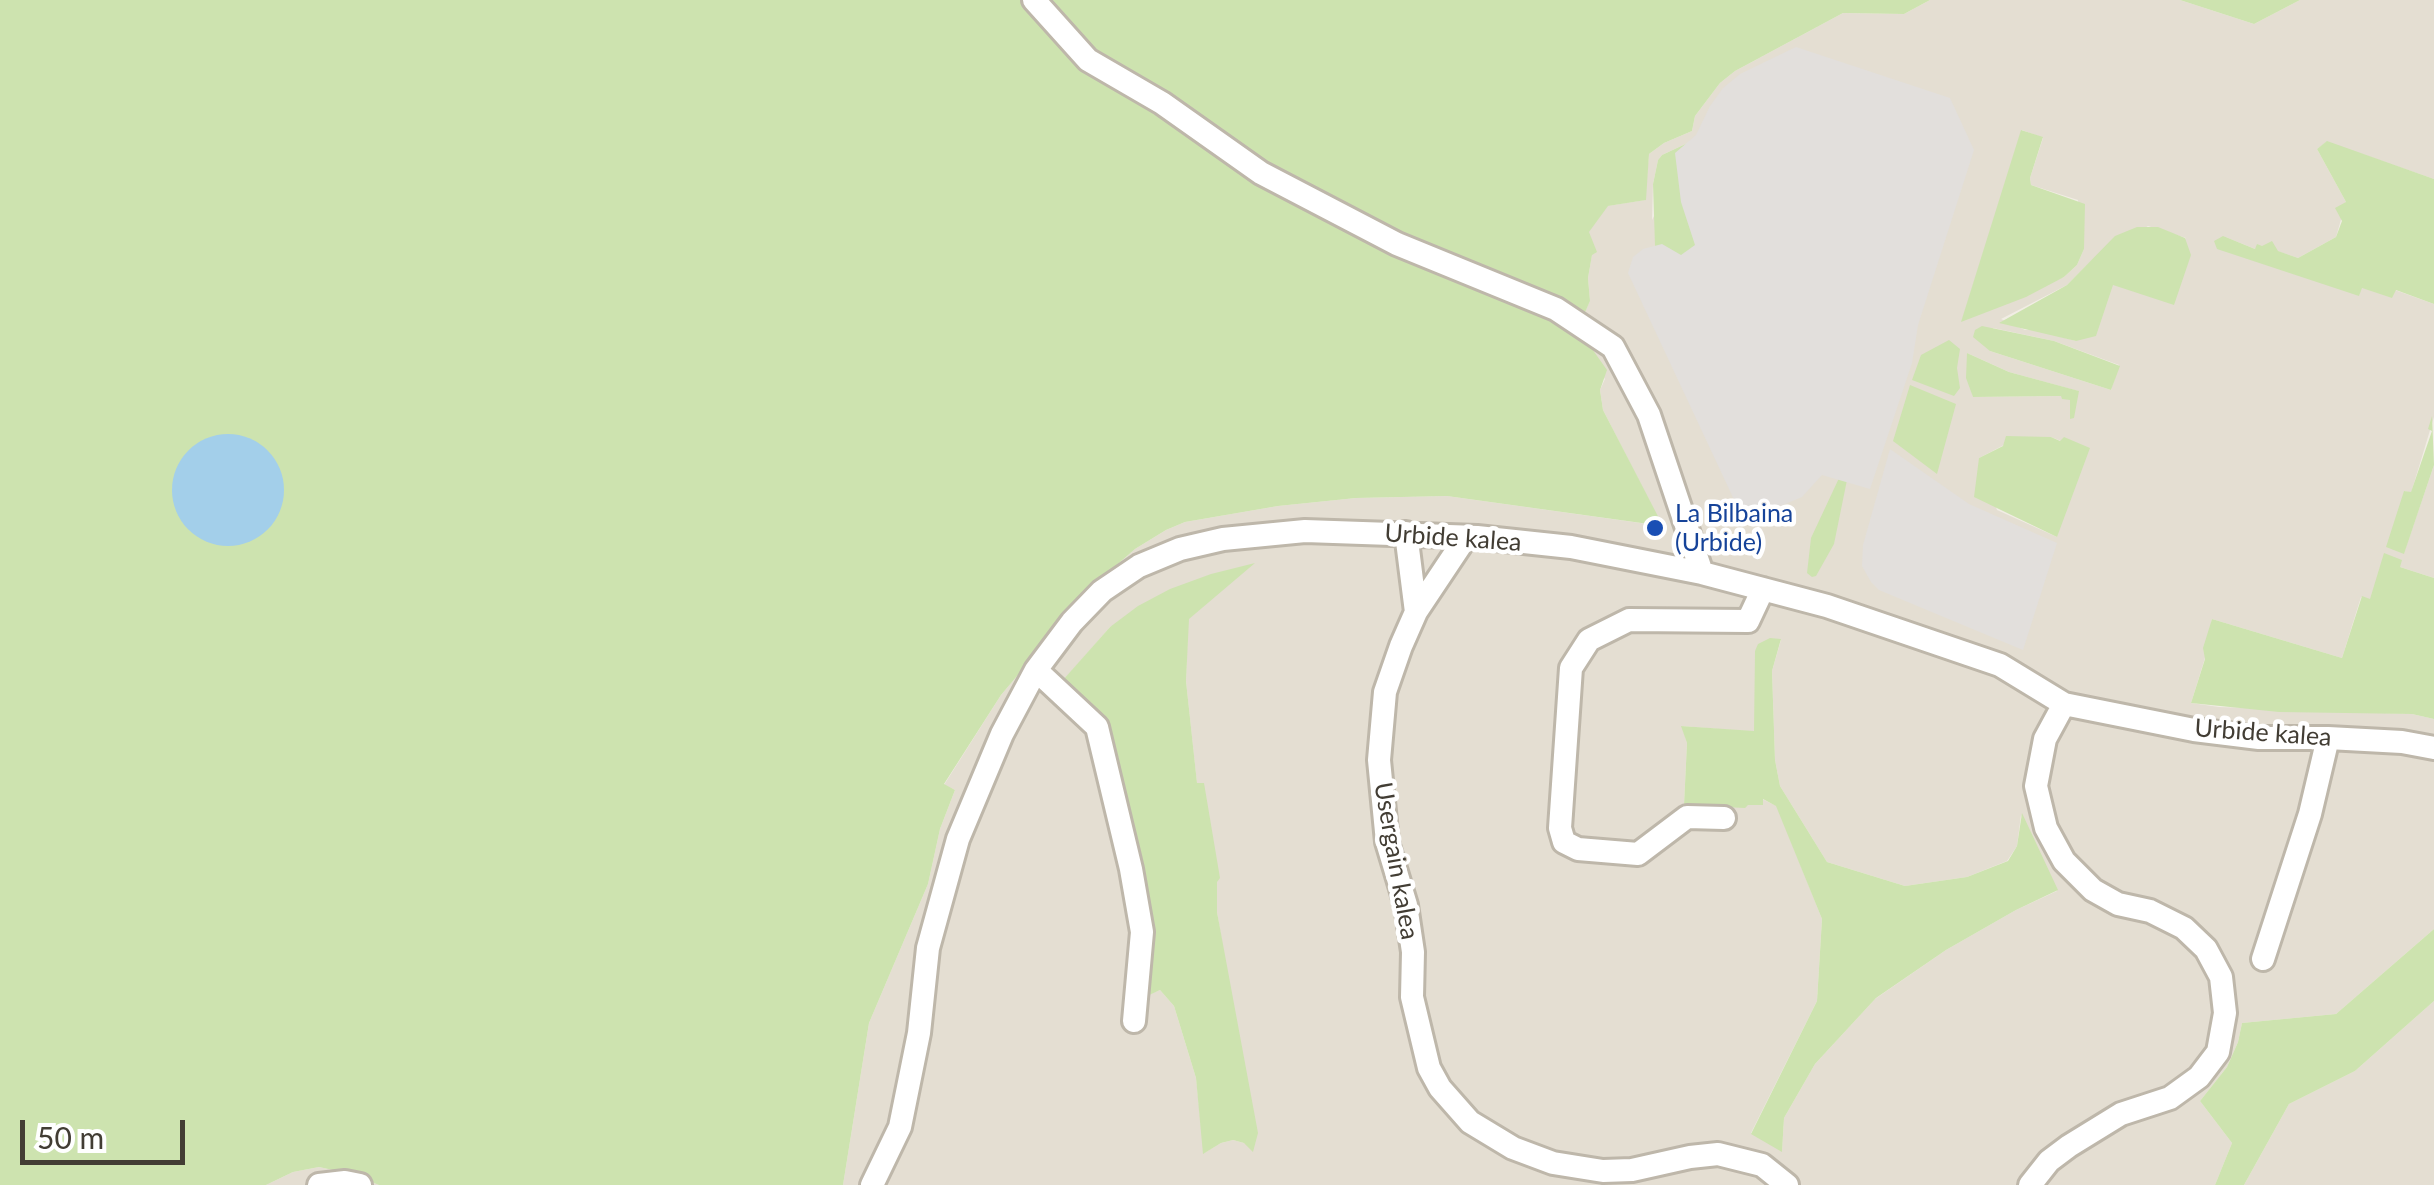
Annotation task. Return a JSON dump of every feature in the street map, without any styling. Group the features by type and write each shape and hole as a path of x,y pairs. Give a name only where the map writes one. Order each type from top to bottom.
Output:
{"street":[{"path":"1034,0 1088,60 1162,103 1261,173 1396,244 1556,310 1613,347 1649,415 1702,573"},
{"name":"Urbide kalea","path":"872,1185 900,1127 918,1033 928,948 958,839 1002,734 1036,670 1102,590 1139,566 1180,549 1223,538 1268,534 1406,534 1571,546 1702,573 1827,606 2000,665 2064,704 2194,730 2259,738 2402,742 2434,748"},
{"name":"Usergain kalea","path":"1406,534 1416,612"},
{"name":"Usergain kalea","path":"1466,537 1416,612 1385,692 1379,760 1387,842 1406,905 1416,1015 1429,1068 1440,1088 1470,1122 1553,1163 1603,1171 1632,1170 1718,1154 1762,1166 1787,1185"},
{"path":"1724,818 1686,817 1638,854 1578,849 1564,842 1560,828 1571,668 1588,640 1629,620 1748,620 1763,589"},
{"path":"1036,670 1097,727 1142,932 1134,1022"},
{"path":"2030,1185 2049,1161 2069,1146 2121,1114 2170,1098 2199,1077 2218,1052 2225,1013 2221,977 2206,949 2184,928 2150,910 2118,904 2093,890 2064,861 2046,828 2036,786 2045,738 2064,704"},
{"path":"2262,958 2310,814 2328,738"},
{"path":"319,1185 360,1185"}],"shaded area":[{"path":"1930,0 2180,0 2254,24 2300,0 2434,0 2434,179 2327,142 2317,149 2346,202 2336,237 2298,258 2262,246 2255,249 2223,236 2359,295 2361,288 2395,290 2434,304 2434,417 2411,493 2405,491 2404,553 2434,465 2434,578 2400,567 2370,600 2361,597 2342,658 2212,619 2191,703 2412,714 2434,719 2434,929 2336,1014 2242,1023 2227,1067 2200,1101 2232,1143 2215,1185 843,1185 869,1023 928,884 940,829 955,790 944,785 1001,695 1095,584 1135,549 1185,522 1356,498 1447,496 1662,526 1603,410 1600,390 1605,379 1575,333 1590,301 1592,254 1588,232 1607,206 1645,200 1649,154 1692,131 1695,116 1720,83 1735,71 1843,13 1904,14","holes":["2022,130 2043,138 2031,185 2078,200 2084,249 2077,265 2064,277 1962,321","1694,140 1652,220 1653,184 1658,160","2148,226 2186,238 2112,285 2076,341 2025,330 2001,319 2067,285 2090,262","1993,328 2054,341 2119,365 2111,390 1990,351","1967,353 2009,372 2078,391 2070,418 2070,399 1973,397","2051,437 2061,441 2057,537 1997,510 1979,458 2004,445","1215,595 1188,619 1186,681 1197,784 1203,783 1217,882 1217,912 1229,986 1244,1143 1233,1140 1204,1153 1196,1078 1174,1006 1160,990 1145,996 1150,969 1145,882 1112,755 1094,712 1064,680 1110,627","1781,640 1772,671 1775,760 1780,786 1827,862 1905,886 1967,877 2007,861 2017,846 2021,815 2057,891 1946,950 1875,999 1815,1064 1784,1118 1782,1151 1751,1133 1817,1001 1822,919 1777,806 1762,799 1747,805 1684,805 1687,743 1682,726 1755,732 1755,651"]},
{"path":"1796,47 1950,98 1974,150 1918,325 1912,363 1870,489 1822,475 1802,497 1744,521 1628,273 1633,257 1643,249 1662,244 1681,255 1695,245 1681,202 1675,153 1696,135 1723,88 1740,74"},
{"path":"1890,449 1969,504 2057,543 2023,650 1879,590 1871,582 1862,566 1863,545"},
{"path":"2434,1001 2434,1185 2244,1185 2289,1104 2355,1071"},
{"path":"319,1167 379,1185 266,1185 293,1172"}],"green space":[{"path":"0,0 1930,0 1904,14 1843,13 1735,71 1720,83 1695,116 1692,131 1649,154 1646,200 1608,206 1589,232 1597,252 1592,255 1588,278 1590,301 1576,333 1607,370 1600,390 1603,410 1663,526 1447,496 1356,498 1185,522 1135,549 1095,584 1001,695 944,784 955,790 940,829 928,884 869,1023 843,1185 379,1185 319,1167 293,1172 266,1185 0,1185"},
{"path":"2180,0 2300,0 2254,24"},
{"path":"2021,130 2043,137 2031,185 2085,204 2084,249 2077,265 2064,277 2026,297 1961,322"},
{"path":"1694,140 1733,315 1655,246 1653,184 1658,160"},
{"path":"2327,141 2434,179 2434,304 2396,290 2392,298 2362,288 2359,296 2217,249 2214,241 2223,236 2255,249 2257,244 2272,241 2278,251 2298,258 2336,237 2342,221 2335,208 2346,202 2317,149"},
{"path":"2137,227 2158,227 2185,238 2191,255 2174,305 2113,285 2096,336 2076,341 1999,323 2067,285 2115,236"},
{"path":"1982,326 2054,341 2120,366 2111,390 1990,351 1973,337"},
{"path":"1949,340 1960,349 1960,388 1954,396 1912,380 1921,355"},
{"path":"1967,353 2009,372 2079,391 2074,418 2070,419 2070,400 2061,396 1973,397 1966,378"},
{"path":"1910,385 1956,404 1937,474 1893,441"},
{"path":"2432,416 2434,465 2404,554 2386,547 2404,491 2411,492 2432,431 2428,429"},
{"path":"2006,436 2051,437 2060,441 2064,437 2090,448 2057,537 1974,497 1979,458 2003,446"},
{"path":"1840,476 1847,480 1834,544 1812,577 1807,573 1811,538"},
{"path":"2384,553 2402,560 2400,567 2434,578 2434,719 2412,714 2279,712 2191,703 2212,619 2342,658 2362,596 2370,599"},
{"path":"1255,563 1189,619 1186,681 1197,783 1204,783 1220,878 1217,912 1258,1133 1253,1152 1244,1143 1233,1140 1203,1154 1196,1078 1174,1006 1160,990 1145,997 1150,941 1145,882 1112,755 1094,712 1063,680 1110,627 1138,606 1170,589"},
{"path":"1770,638 1781,639 1772,671 1775,760 1780,786 1827,862 1905,886 1967,877 2008,861 2017,846 2022,813 2058,890 1946,950 1876,998 1815,1064 1784,1118 1782,1152 1751,1134 1817,1001 1822,919 1776,806 1763,799 1763,805 1745,808 1684,805 1687,743 1681,726 1754,731 1755,651 1758,644"},
{"path":"2434,929 2434,1001 2355,1071 2289,1104 2244,1185 2215,1185 2232,1143 2200,1101 2227,1067 2242,1023 2336,1014"}],"water":[{"path":"228,434 249,438 268,450 280,469 284,490 280,511 268,530 249,542 228,546 207,542 188,530 176,511 172,490 176,469 188,450 207,438"}],"place":[{"name":"La Bilbaina (Urbide)","path":"1655,528"}]}
